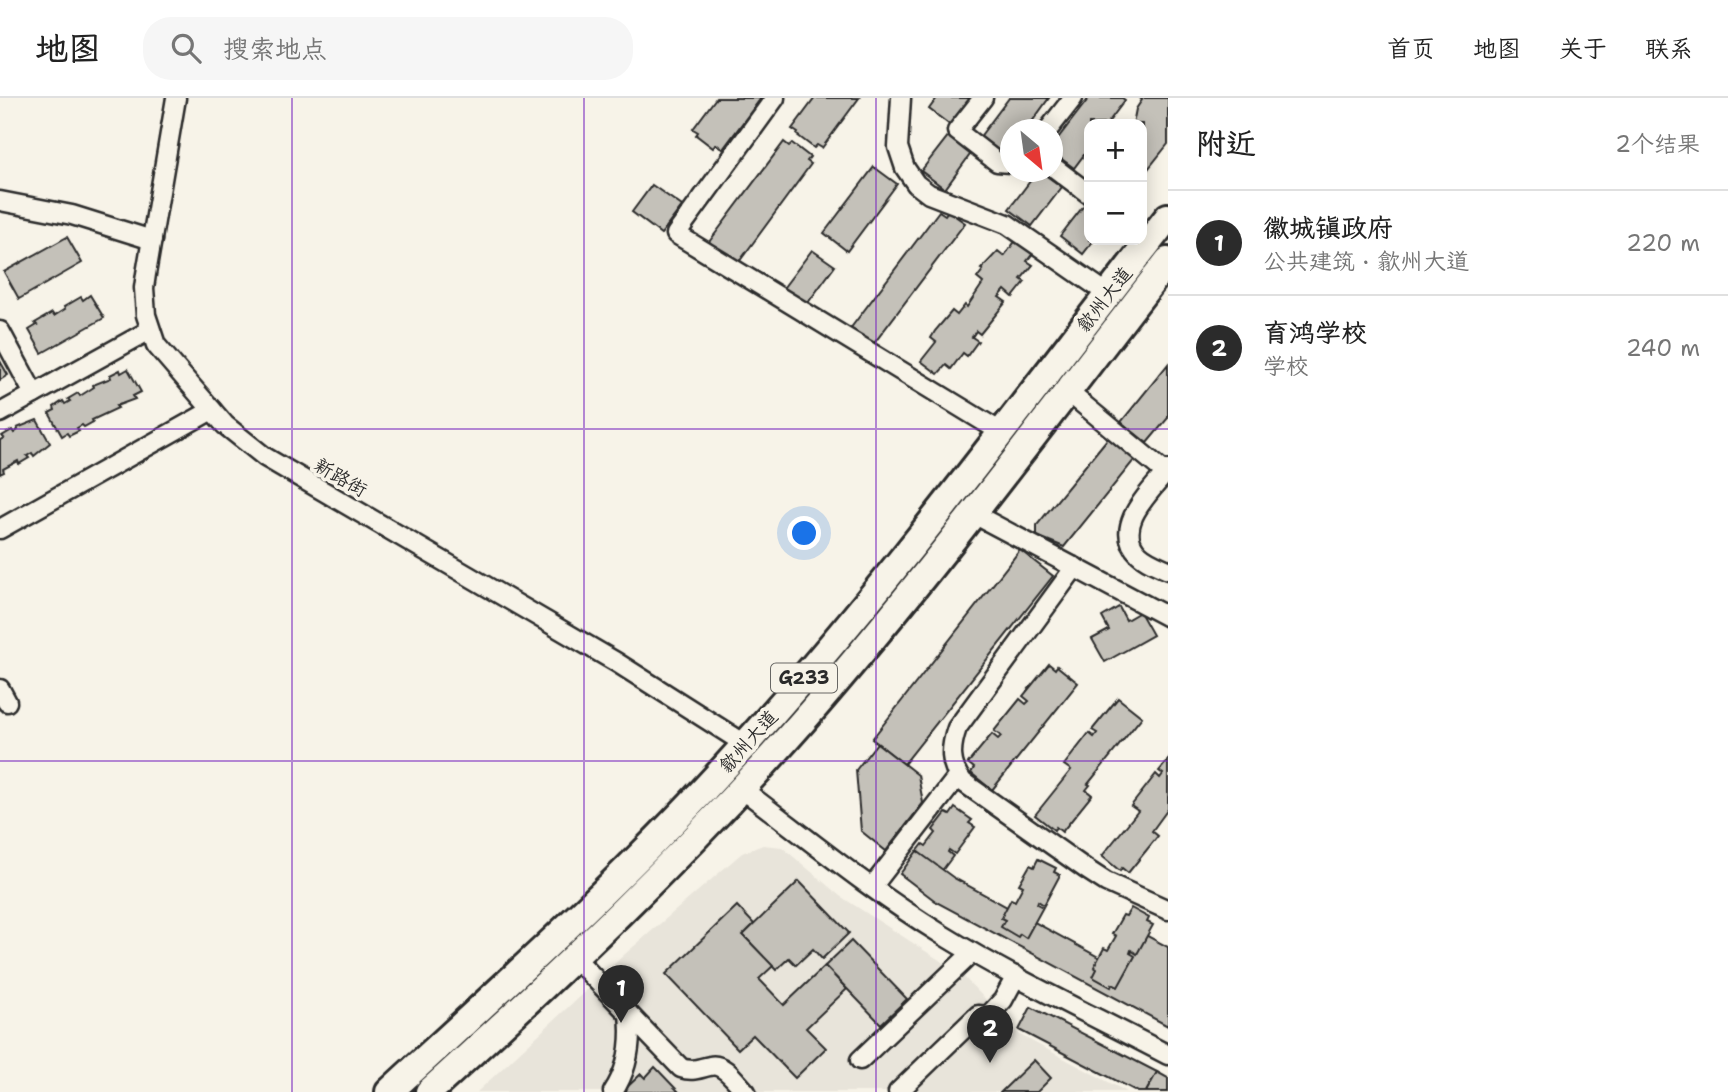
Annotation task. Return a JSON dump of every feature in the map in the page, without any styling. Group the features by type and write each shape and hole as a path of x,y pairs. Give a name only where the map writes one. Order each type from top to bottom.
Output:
{"highway":[{"name":"歙州大道","path":"1147,236 1168,217"},
{"name":"歙州大道","path":"389,1092 608,888 745,744 840,635 1108,294 1141,245"},
{"name":"歙州大道","path":"435,1090 654,880 742,789 861,653 1168,261"}],"street":[{"name":"新路街","path":"176,98 144,288 146,315 156,345 225,425 265,457 616,662 745,744"},
{"path":"775,98 676,234 1000,432"},
{"path":"901,98 898,147 905,168 916,184 929,194 1007,224 1108,294"},
{"path":"983,98 957,131 1000,162"},
{"path":"1057,119 1073,98"},
{"path":"1063,174 1084,190"},
{"path":"0,201 72,215 152,240"},
{"path":"0,413 150,330"},
{"path":"0,331 34,394"},
{"path":"1067,391 1167,472 1133,514 1130,528 1132,542 1140,555 1168,570"},
{"path":"0,529 212,410"},
{"path":"972,513 1168,617"},
{"path":"1075,567 957,729 951,753 958,776 1106,882 1168,911"},
{"path":"872,887 958,776"},
{"path":"742,789 872,887 972,953 1168,1055"},
{"path":"860,1060 972,953"},
{"path":"574,957 681,1068 695,1070 710,1065 722,1067 746,1092"},
{"path":"898,1092 978,1015 988,1016 1003,1000 1016,976"},
{"path":"613,1092 628,1058 631,1044 629,1014"}],"shaded area":[{"path":"763,845 782,847 840,896 961,974 1020,1035 1127,1092 477,1092 625,954 742,853"}],"building":[{"path":"716,98 761,98 723,149 716,144 713,148 696,135 698,132 693,129"},
{"path":"815,98 859,98 822,148 817,145 814,148 792,129"},
{"path":"937,98 971,98 950,125 929,109"},
{"path":"1009,98 1049,98 1034,119 1000,119 1000,154 979,138"},
{"path":"1089,98 1125,100 1111,119 1084,119 1084,155 1074,168 1063,160 1063,132"},
{"path":"1140,98 1168,98 1168,144 1148,169 1147,119 1134,119 1142,100"},
{"path":"949,135 972,152 945,189 921,171"},
{"path":"784,142 789,146 792,143 810,157 807,161 811,164 739,262 734,259 731,262 713,249 715,247 709,242"},
{"path":"874,167 897,184 847,251 824,233"},
{"path":"1029,182 1055,182 1062,187 1032,226 1009,209"},
{"path":"652,185 682,206 661,234 632,212"},
{"path":"1084,205 1084,245 1090,245 1083,254 1060,236"},
{"path":"939,211 945,215 948,211 965,223 872,346 850,329"},
{"path":"67,237 82,263 19,299 4,272"},
{"path":"1017,239 1034,252 1027,261 1033,265 1021,279 1025,282 1013,297 1005,290 999,297 1006,302 980,334 976,331 972,337 978,341 967,356 963,353 951,369 946,365 938,374 921,361 936,342 931,338 935,331 952,311 957,315 965,305 967,307 983,283 977,278 983,270 981,269 998,251 1004,256"},
{"path":"812,250 835,266 804,308 781,291"},
{"path":"90,295 104,318 42,353 29,330 52,313 54,316 81,297 83,300"},
{"path":"0,361 8,375 0,380"},
{"path":"1168,364 1168,418 1147,443 1121,422"},
{"path":"128,369 141,392 133,396 135,399 116,406 118,408 92,420 93,422 84,427 82,425 77,428 79,431 62,436 49,413 55,410 54,407 63,401 65,404 78,393 80,396 94,387 93,385 111,378 110,375"},
{"path":"37,420 50,443 34,456 32,453 19,464 18,461 3,469 4,472 0,474 0,440 4,438 2,436 12,430 14,433 17,428"},
{"path":"1108,438 1135,459 1064,547 1037,536 1037,525"},
{"path":"1020,550 1053,576 904,764 872,739"},
{"path":"1119,607 1126,620 1140,612 1153,635 1105,662 1092,639 1109,630 1102,617"},
{"path":"1049,664 1055,669 1057,666 1078,683 992,790 971,773 974,768 968,763 992,734 998,739 1001,736 994,731 1020,699 1026,704 1029,701 1023,696"},
{"path":"1118,698 1142,717 1088,784 1090,785 1086,790 1092,795 1062,832 1056,827 1054,830 1035,815 1071,770 1064,765 1089,733 1094,737 1097,733 1092,730"},
{"path":"877,743 918,775 923,803 886,851 861,831 856,770"},
{"path":"1168,760 1168,809 1152,831 1158,836 1128,873 1122,868 1120,871 1102,856 1138,811 1131,806 1156,774 1160,778 1163,774 1159,771"},
{"path":"955,808 972,820 969,823 975,827 955,854 949,850 953,856 932,884 926,880 924,883 908,870 913,863 910,861 936,833 933,830 946,813 950,815"},
{"path":"917,851 954,878 1122,970 1142,933 1168,947 1168,1026 938,903 900,874"},
{"path":"1038,859 1056,868 1054,872 1060,875 1044,905 1038,901 1037,904 1043,907 1026,938 1020,934 1018,937 1001,927 1005,920 1001,918 1011,899 1015,901 1023,886 1019,884 1030,865 1034,867"},
{"path":"799,881 849,933 822,959 813,949 796,965 789,958 776,970 743,935"},
{"path":"737,906 754,924 743,935 773,966 759,979 784,1005 825,966 847,989 806,1028 826,1048 795,1078 753,1035 738,1049 666,974"},
{"path":"1131,908 1149,918 1147,922 1153,925 1137,954 1131,950 1130,953 1135,956 1118,987 1112,984 1111,987 1093,977 1097,969 1094,967 1104,948 1108,950 1116,936 1112,934 1123,915 1126,916"},
{"path":"851,941 907,999 881,1024 825,966"},
{"path":"1031,1007 1157,1072 1146,1092 1138,1092 1019,1030"},
{"path":"1034,1060 1051,1078 1037,1092 1001,1092"},
{"path":"655,1067 679,1092 622,1092 641,1074 645,1078"},
{"path":"1157,1072 1168,1078 1168,1092 1146,1092"}],"place":[{"name":"徽城镇政府","path":"621,1023"},
{"name":"育鸿学校","path":"990,1063"}]}
